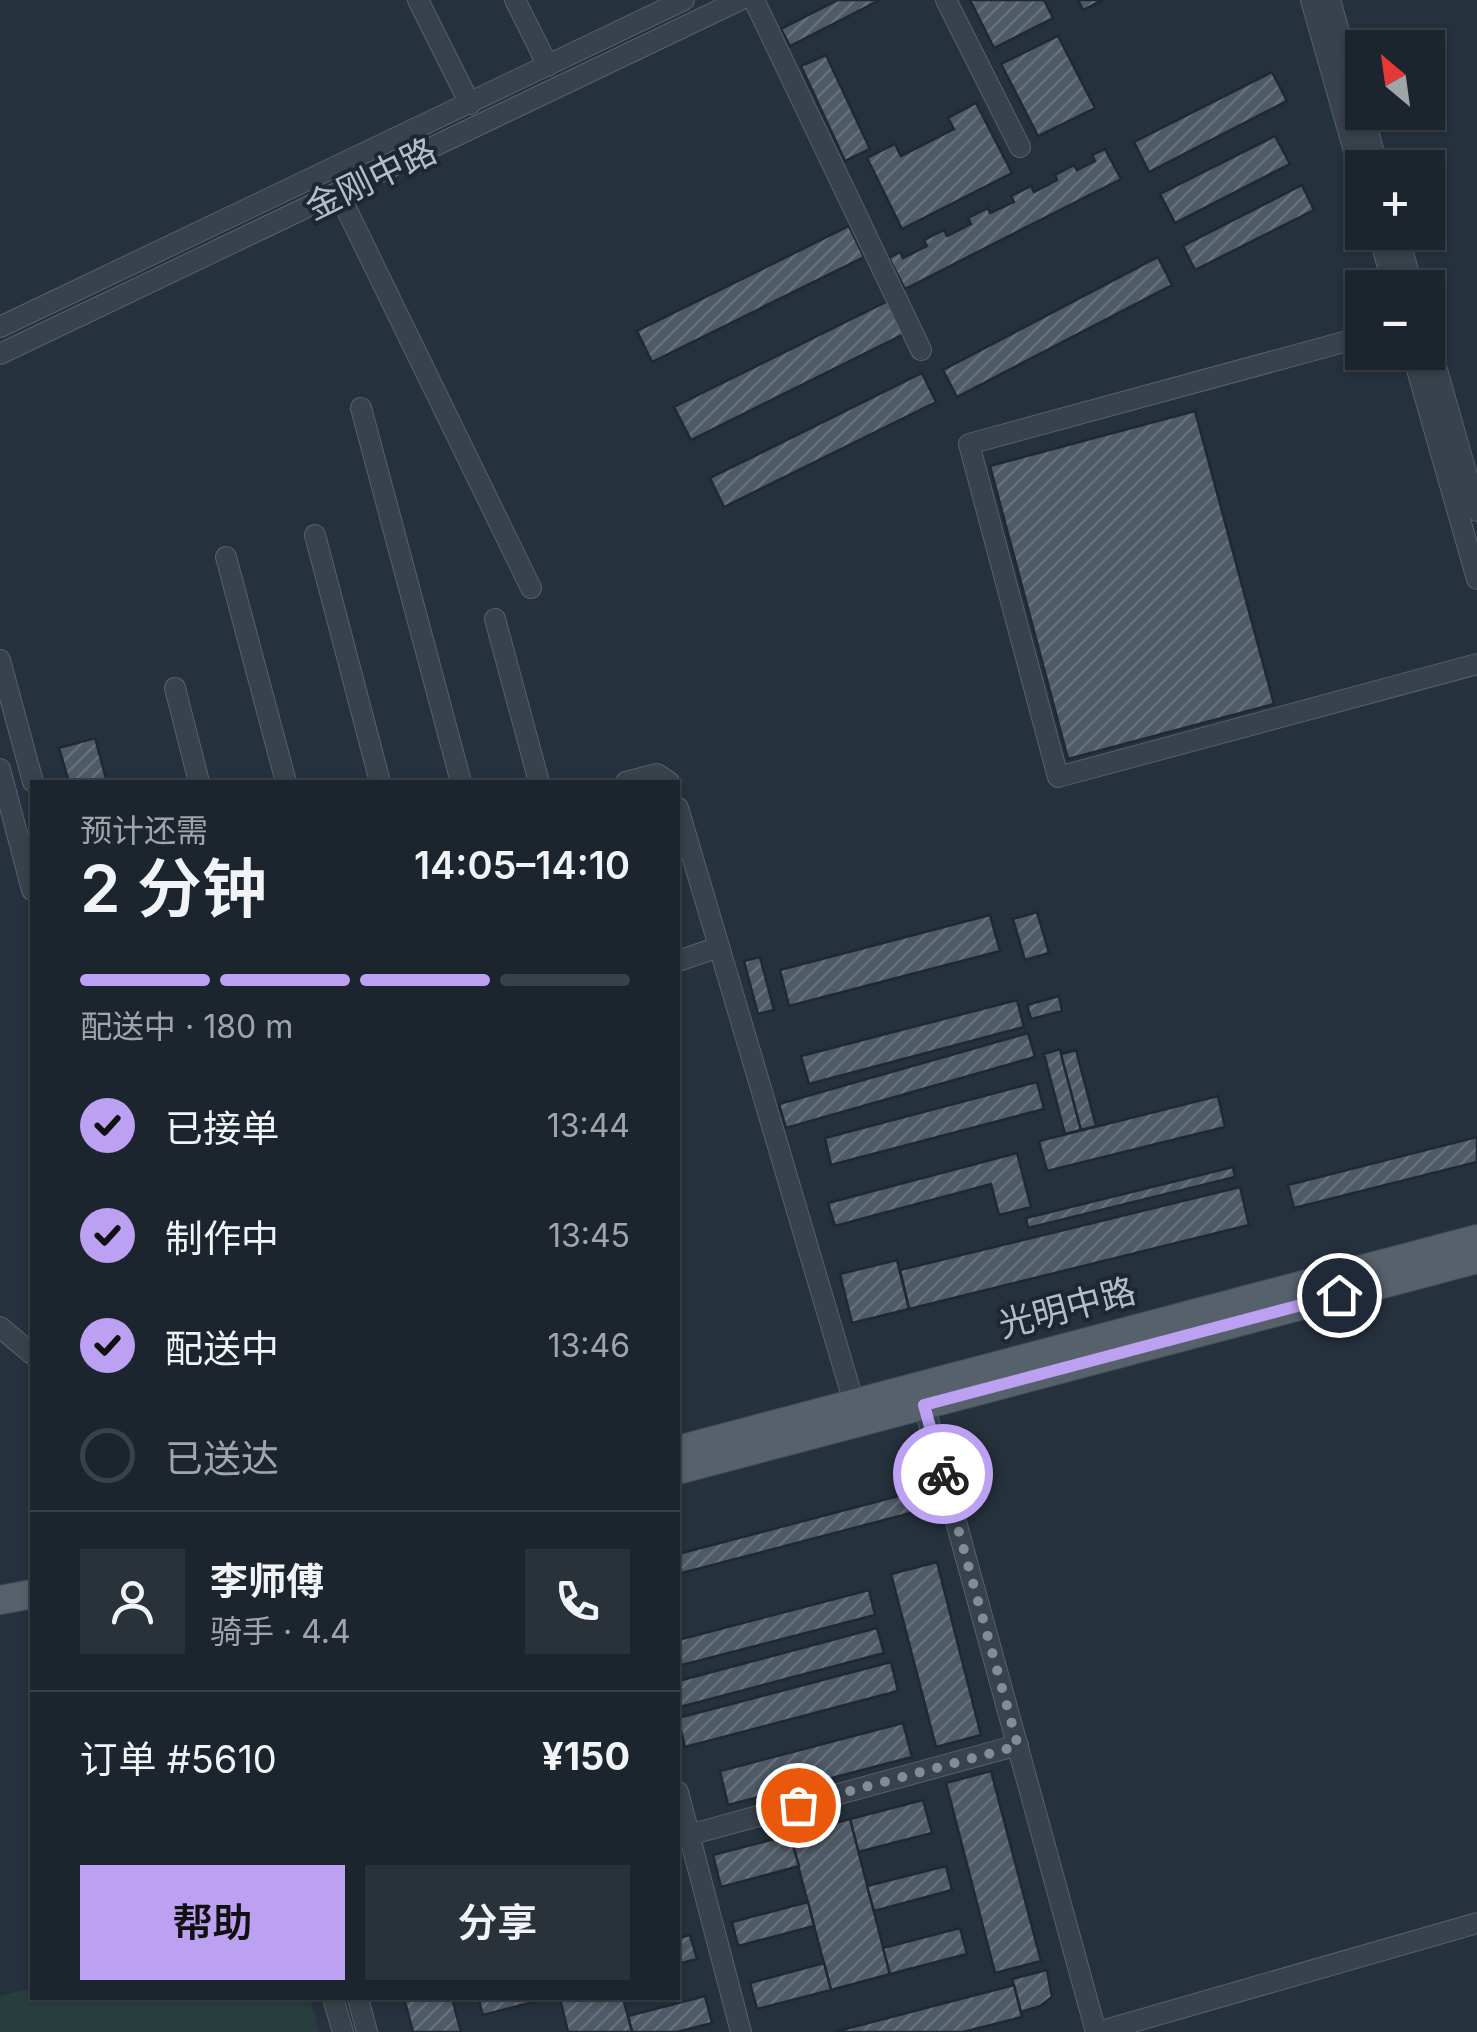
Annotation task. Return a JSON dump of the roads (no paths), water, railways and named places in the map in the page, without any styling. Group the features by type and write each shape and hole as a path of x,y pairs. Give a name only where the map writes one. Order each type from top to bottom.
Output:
{"main road":[{"name":"光明中路","path":"680,1449 1477,1239"},
{"name":"光明中路","path":"680,1469 1477,1259"},
{"path":"0,1600 30,1594"}],"street":[{"path":"418,0 470,104"},
{"path":"516,0 548,66"},
{"name":"金刚中路","path":"0,327 684,0"},
{"name":"金刚中路","path":"0,354 740,0"},
{"path":"754,0 921,350"},
{"path":"946,0 1020,147"},
{"path":"1311,0 1354,150"},
{"path":"1330,0 1345,51"},
{"path":"339,194 531,588"},
{"path":"1345,342 969,444 1058,777 1477,664"},
{"path":"1417,370 1477,579"},
{"path":"1437,370 1477,511"},
{"path":"361,408 460,780"},
{"path":"314,535 379,780"},
{"path":"226,557 285,780"},
{"path":"495,619 538,780"},
{"path":"0,660 32,780"},
{"path":"174,688 198,780"},
{"path":"0,770 6,819 30,885"},
{"path":"634,780 657,774 666,780"},
{"path":"680,815 854,1403"},
{"path":"680,959 718,946"},
{"path":"0,1327 30,1352"},
{"path":"924,1405 1097,2032 1477,1923"},
{"path":"683,1837 1018,1746"},
{"path":"680,1810 683,1837 740,2032"},
{"path":"334,2000 343,2032"},
{"path":"358,2000 366,2032"}]}
